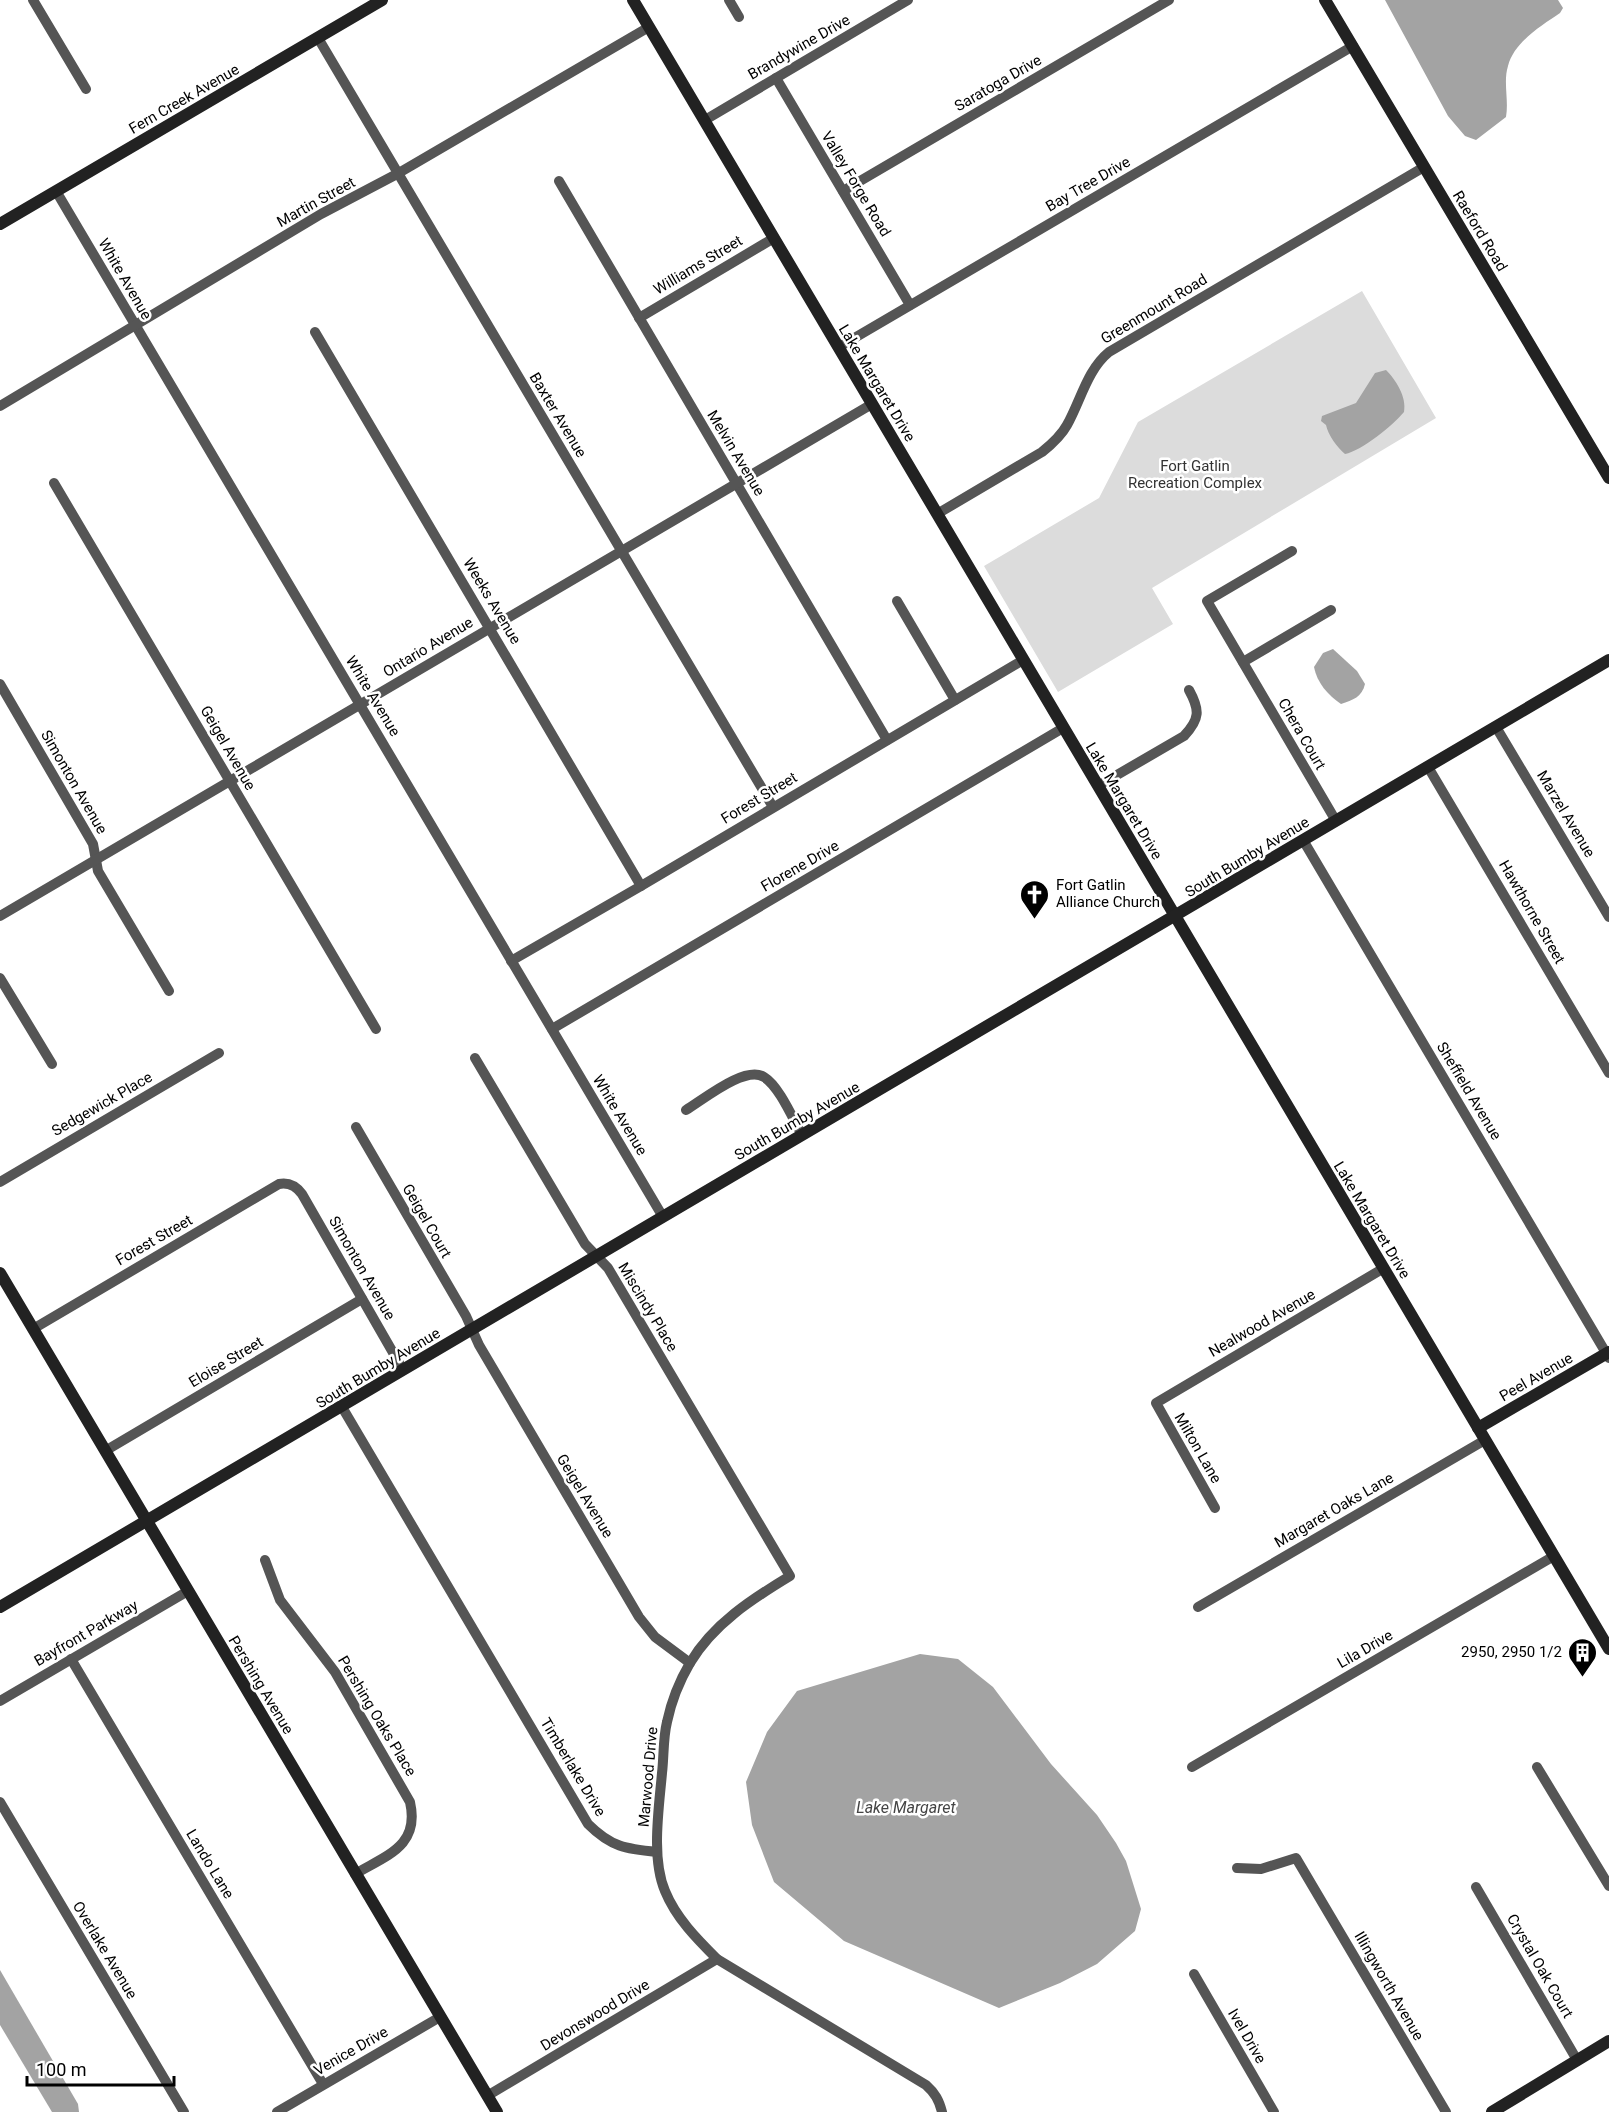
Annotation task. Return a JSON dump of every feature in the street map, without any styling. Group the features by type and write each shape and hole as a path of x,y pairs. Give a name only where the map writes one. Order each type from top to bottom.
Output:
{"street":[{"path":"33,0 86,89"},
{"name":"Fern Creek Avenue","path":"0,224 382,0"},
{"path":"729,0 739,17"},
{"name":"Brandywine Drive","path":"705,120 908,0"},
{"name":"Saratoga Drive","path":"843,191 1169,0"},
{"name":"Raeford Road","path":"1325,0 1609,478"},
{"name":"Lake Margaret Drive","path":"638,2 649,27 1609,1649"},
{"name":"Martin Street","path":"0,406 321,214 397,174 649,27"},
{"name":"Baxter Avenue","path":"318,38 773,807"},
{"name":"Bay Tree Drive","path":"839,347 1353,46"},
{"name":"Valley Forge Road","path":"776,78 910,305"},
{"name":"Greenmount Road","path":"937,514 1042,452 1057,440 1067,426 1093,370 1109,352 1424,167"},
{"name":"Melvin Avenue","path":"559,182 887,740"},
{"name":"White Avenue","path":"56,191 663,1217"},
{"name":"Williams Street","path":"639,318 774,238"},
{"name":"Weeks Avenue","path":"315,332 641,886"},
{"name":"Ontario Avenue","path":"0,916 872,404"},
{"name":"Geigel Avenue","path":"54,483 376,1029"},
{"name":"Chera Court","path":"1292,551 1207,601 1336,821"},
{"path":"897,601 955,700"},
{"path":"1243,662 1332,609"},
{"name":"Forest Street","path":"511,961 1023,660"},
{"name":"South Bumby Avenue","path":"0,1608 1609,660"},
{"name":"Simonton Avenue","path":"0,684 93,843 98,871 169,991"},
{"path":"1098,786 1184,736 1194,726 1197,714 1195,702 1189,690"},
{"name":"Marzel Avenue","path":"1496,727 1609,917"},
{"name":"Florene Drive","path":"552,1029 1063,728"},
{"name":"Hawthorne Street","path":"1428,767 1609,1073"},
{"name":"Sheffield Avenue","path":"1304,840 1608,1354"},
{"path":"0,978 52,1064"},
{"name":"Sedgewick Place","path":"0,1182 219,1053"},
{"name":"Miscindy Place","path":"475,1058 585,1244 608,1268 790,1576"},
{"path":"686,1110 746,1074 757,1074 765,1077 773,1086 802,1135"},
{"name":"Geigel Court","path":"356,1127 466,1316 471,1330"},
{"name":"Forest Street","path":"33,1329 279,1184 291,1184"},
{"name":"Simonton Avenue","path":"291,1184 302,1194 403,1370"},
{"name":"Nealwood Avenue","path":"1156,1403 1384,1268"},
{"name":"Pershing Avenue","path":"0,1273 497,2112"},
{"name":"Eloise Street","path":"105,1451 362,1299"},
{"name":"Geigel Avenue","path":"471,1330 639,1617 656,1637 690,1663"},
{"name":"Peel Avenue","path":"1478,1428 1608,1354"},
{"name":"Milton Lane","path":"1156,1403 1215,1508"},
{"name":"Timberlake Drive","path":"342,1407 588,1824 612,1844 627,1849 657,1852"},
{"name":"Margaret Oaks Lane","path":"1198,1607 1485,1440"},
{"name":"Lila Drive","path":"1192,1767 1554,1556"},
{"name":"Pershing Oaks Place","path":"265,1560 280,1600 335,1672 410,1802 413,1814 412,1827 407,1838 396,1849 355,1874"},
{"name":"Marwood Drive","path":"657,1852 667,1723 675,1697 690,1663 712,1634 734,1613 790,1576"},
{"name":"Bayfront Parkway","path":"0,1701 188,1591"},
{"name":"Lando Lane","path":"71,1659 323,2084"},
{"path":"1537,1767 1609,1886"},
{"name":"Overlake Avenue","path":"0,1802 184,2112"},
{"path":"657,1852 660,1878 672,1905 692,1934 717,1959 926,2085 940,2102 942,2112"},
{"name":"Illingworth Avenue","path":"1237,1868 1261,1869 1296,1858 1446,2112"},
{"name":"Crystal Oak Court","path":"1476,1887 1577,2060"},
{"name":"Devonswood Drive","path":"487,2096 717,1959"},
{"name":"Ivel Drive","path":"1194,1974 1274,2112"},
{"name":"Venice Drive","path":"277,2112 440,2017"},
{"path":"1492,2112 1609,2042"}],"green space":[{"name":"Fort Gatlin Recreation Complex","path":"1362,291 1436,418 1152,588 1173,624 1058,692 984,566 1099,498 1138,422"}],"water":[{"path":"1385,0 1558,0 1563,8 1560,13 1529,35 1516,49 1507,72 1506,117 1476,140 1465,136 1448,116"},
{"path":"1386,370 1400,389 1404,401 1404,412 1393,424 1368,443 1345,454 1333,441 1326,425 1321,421 1322,416 1356,403 1375,373"},
{"path":"1333,649 1357,671 1365,684 1359,695 1341,704 1324,688 1314,667 1323,653"},
{"name":"Lake Margaret","path":"920,1654 958,1659 993,1687 1051,1764 1097,1815 1116,1843 1126,1861 1141,1909 1135,1931 1097,1964 1060,1983 999,2008 844,1941 774,1882 752,1825 746,1782 767,1732 797,1691"},
{"path":"0,1970 78,2104 79,2112 52,2112 0,2025"}],"place":[{"name":"Fort Gatlin Alliance Church","path":"1035,920"},
{"name":"2950, 2950 1/2","path":"1583,1678"}]}
